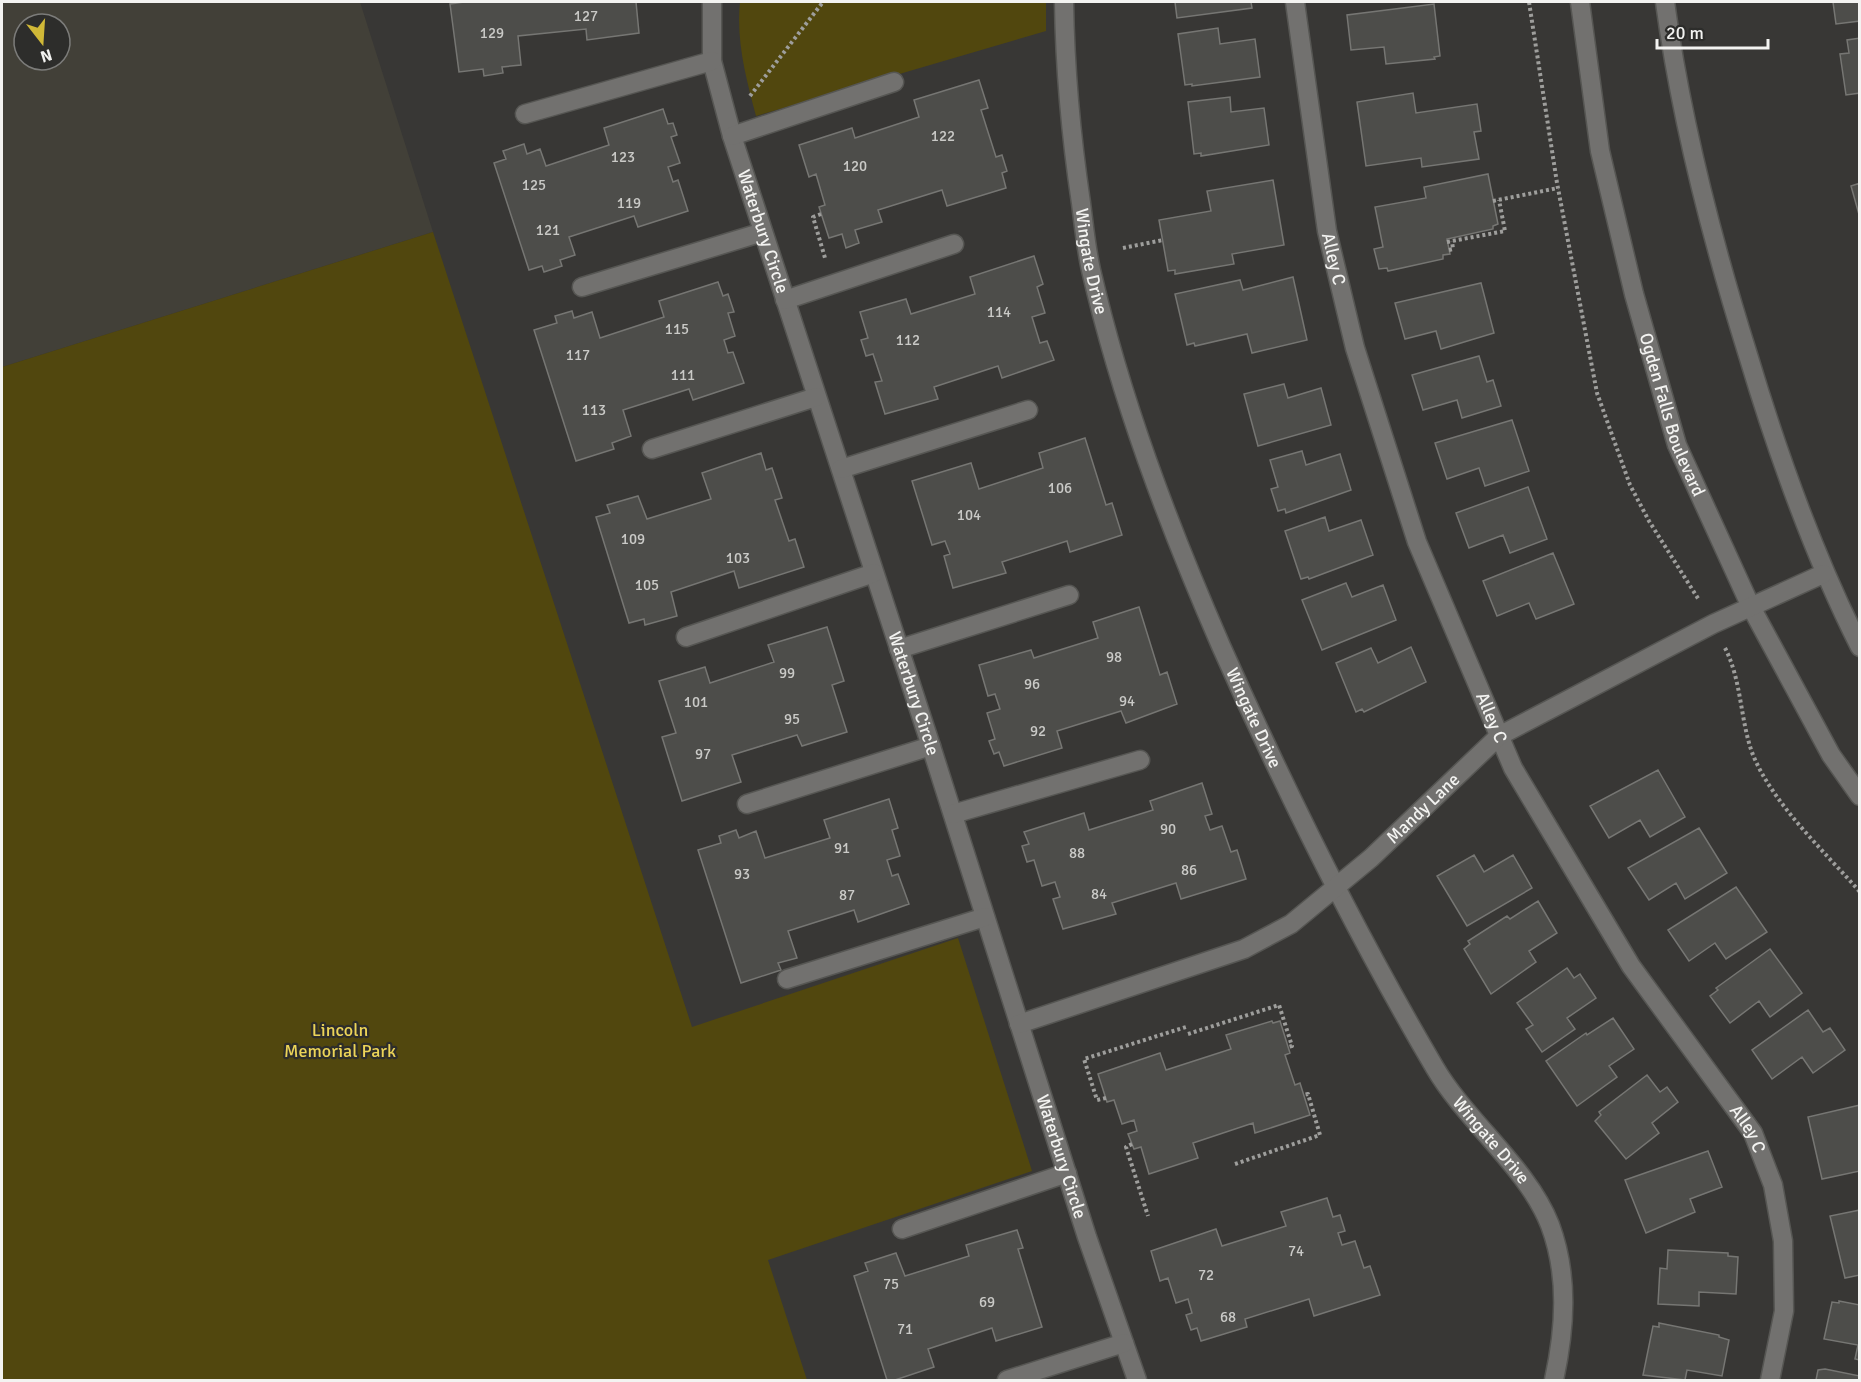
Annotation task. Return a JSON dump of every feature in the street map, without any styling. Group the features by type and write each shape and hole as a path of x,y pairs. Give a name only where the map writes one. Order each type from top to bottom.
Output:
{"street":[{"name":"Waterbury Circle","path":"712,2 712,61 732,136 953,814 1067,1173 1137,1380"},
{"name":"Wingate Drive","path":"1064,2 1069,121 1090,267 1134,427 1221,644 1336,889 1437,1072 1535,1197 1549,1223 1561,1262 1563,1300 1560,1351 1554,1380"},
{"name":"Alley C","path":"1295,2 1327,231 1355,348 1417,542 1513,768 1631,966 1753,1133 1773,1185 1783,1241 1784,1311 1770,1380"},
{"name":"Ogden Falls Boulevard","path":"1580,2 1600,151 1634,294 1677,445 1751,607 1831,755 1860,796"},
{"path":"1665,2 1684,109 1717,256 1767,417 1823,573 1860,647"},
{"path":"525,114 712,61"},
{"path":"732,136 894,82"},
{"path":"582,287 763,232"},
{"path":"785,300 954,244"},
{"path":"652,449 816,397"},
{"path":"841,470 1028,410"},
{"path":"686,637 874,573"},
{"name":"Mandy Lane","path":"1019,1024 1244,949 1291,924 1371,858 1499,736 1751,607 1823,573"},
{"path":"899,649 1069,595"},
{"path":"747,804 931,746"},
{"path":"953,814 1140,760"},
{"path":"787,979 985,917"},
{"path":"902,1229 1067,1173"},
{"path":"1007,1380 1124,1343"}],"path":[{"path":"750,97 822,2"},
{"path":"1529,2 1558,188 1597,393 1630,485 1649,521 1701,602"},
{"path":"1493,201 1558,188"},
{"path":"1449,250 1453,249 1450,242 1505,231 1499,200"},
{"path":"821,214 813,217 833,284"},
{"path":"1123,248 1163,240"},
{"path":"1728,654 1753,753 1764,776 1822,850 1860,892"},
{"path":"1188,1034 1279,1005 1292,1046 1288,1047"},
{"path":"1106,1098 1097,1100 1084,1059 1186,1027"},
{"path":"1234,1164 1320,1135 1308,1094 1303,1095"},
{"path":"1132,1144 1126,1147 1148,1216"}],"shaded area":[{"path":"2,2 360,2 433,232 2,367"}],"green space":[{"path":"740,2 1046,2 1046,31 756,116 745,74 739,31"},
{"name":"Lincoln Memorial Park","path":"433,232 692,1027 958,938 1032,1171 768,1260 807,1380 2,1380 2,367"}],"building":[{"path":"464,2 636,2 639,33 587,40 586,29 518,36 521,65 502,67 503,73 484,76 483,69 459,72 450,4"},
{"path":"1175,2 1251,2 1252,8 1177,18"},
{"path":"1833,2 1860,2 1860,21 1836,24"},
{"path":"1434,4 1440,56 1434,57 1435,59 1386,64 1384,47 1351,50 1347,15"},
{"path":"1218,28 1220,44 1255,39 1260,77 1185,85 1178,34"},
{"path":"1860,38 1860,93 1846,95 1840,54 1849,53 1847,40"},
{"path":"979,80 988,108 981,110 996,157 1002,155 1007,171 1002,173 1006,188 947,206 942,190 878,210 882,222 855,230 859,243 846,248 842,234 829,238 819,207 825,205 816,174 809,177 799,145 852,128 855,138 919,117 914,100"},
{"path":"1413,93 1416,113 1477,104 1481,131 1474,132 1479,159 1422,167 1421,158 1366,166 1357,102"},
{"path":"1230,97 1231,112 1264,108 1269,145 1201,156 1201,153 1194,154 1188,102"},
{"path":"663,109 668,124 673,123 677,135 671,137 680,163 668,167 673,182 678,180 688,211 638,227 634,216 569,237 575,255 560,260 562,266 544,272 542,266 529,270 494,163 506,159 503,151 524,144 527,154 540,149 546,166 609,145 604,128"},
{"path":"1488,174 1498,224 1493,226 1493,229 1447,239 1450,254 1443,255 1443,259 1388,271 1387,268 1379,269 1374,249 1383,247 1375,207 1426,198 1424,187"},
{"path":"1273,180 1284,245 1232,254 1234,264 1175,274 1175,270 1168,271 1159,220 1211,211 1207,191"},
{"path":"1860,183 1860,218 1851,186"},
{"path":"1034,256 1043,284 1037,287 1045,313 1032,317 1040,343 1047,341 1054,360 1002,378 998,366 934,387 938,399 885,414 875,382 882,381 873,354 866,356 861,340 868,338 860,312 906,299 911,314 975,294 970,277"},
{"path":"1293,277 1307,340 1252,353 1247,334 1195,346 1194,343 1187,345 1175,294 1240,280 1243,290"},
{"path":"718,282 723,296 728,294 734,312 728,313 735,336 724,340 728,353 733,352 744,383 693,400 689,389 623,410 631,436 612,443 614,449 576,461 534,330 557,323 555,316 572,311 574,318 592,312 600,338 664,317 659,301"},
{"path":"1481,283 1494,333 1441,349 1436,331 1405,339 1395,303"},
{"path":"1479,356 1487,382 1493,380 1501,406 1462,418 1457,400 1423,410 1412,375"},
{"path":"1284,384 1288,398 1321,388 1331,425 1258,446 1244,394"},
{"path":"1512,420 1529,471 1485,486 1479,468 1447,479 1435,443"},
{"path":"1085,438 1106,505 1112,503 1122,535 1070,552 1067,541 1002,562 1006,573 953,588 944,556 950,554 945,541 932,545 912,481 971,463 979,489 1043,468 1039,453"},
{"path":"1302,451 1306,465 1340,454 1351,490 1286,513 1285,509 1278,511 1271,489 1278,487 1270,460"},
{"path":"761,453 766,470 772,468 782,498 775,500 789,541 795,539 804,567 739,588 734,571 671,592 677,616 645,625 644,619 629,623 596,517 610,513 607,505 638,496 647,519 711,499 702,473"},
{"path":"1528,487 1547,539 1510,553 1503,535 1469,548 1456,513"},
{"path":"1325,517 1329,531 1361,520 1373,555 1309,579 1308,577 1301,579 1285,531"},
{"path":"1553,553 1574,604 1536,619 1529,603 1497,616 1483,581"},
{"path":"1346,583 1352,597 1383,585 1396,620 1322,650 1302,600"},
{"path":"1139,607 1160,675 1167,672 1177,704 1126,723 1121,711 1057,731 1062,748 1004,766 999,752 994,754 989,741 995,739 987,713 1000,709 995,694 988,696 979,665 1031,650 1034,658 1098,638 1093,622"},
{"path":"827,627 844,681 832,685 847,732 802,746 797,735 732,755 741,782 682,801 662,737 676,733 659,681 705,667 710,683 774,662 768,645"},
{"path":"1411,647 1426,682 1364,712 1362,709 1356,712 1336,663 1371,648 1378,663"},
{"path":"1658,770 1685,817 1650,837 1640,820 1609,838 1590,806"},
{"path":"1202,783 1212,814 1205,816 1210,830 1222,826 1231,852 1237,850 1246,879 1181,899 1176,883 1112,903 1116,914 1063,929 1053,899 1060,897 1055,882 1042,886 1034,860 1027,862 1022,846 1029,844 1024,832 1084,813 1089,830 1153,810 1150,801"},
{"path":"889,799 898,828 892,830 900,856 887,860 892,876 898,874 909,904 858,922 854,910 788,931 797,958 778,963 781,970 741,983 698,850 721,843 719,836 736,830 739,838 756,831 765,858 830,838 824,820"},
{"path":"1699,828 1727,873 1685,899 1676,883 1649,900 1628,868"},
{"path":"1474,855 1484,872 1513,855 1532,888 1467,926 1437,876"},
{"path":"1736,887 1767,932 1726,959 1715,943 1689,961 1668,930"},
{"path":"1538,901 1557,933 1529,951 1536,962 1491,994 1464,949 1470,944 1468,941 1507,916 1510,919"},
{"path":"1770,949 1802,993 1770,1017 1759,1001 1730,1023 1710,996 1718,990 1716,988"},
{"path":"1567,968 1574,978 1580,974 1596,998 1567,1018 1575,1029 1542,1052 1526,1029 1533,1025 1517,1003"},
{"path":"1808,1010 1823,1032 1830,1028 1845,1050 1813,1073 1802,1057 1772,1079 1752,1050"},
{"path":"1613,1018 1634,1049 1609,1066 1617,1077 1577,1106 1546,1061 1586,1033 1587,1035"},
{"path":"1272,1021 1273,1023 1280,1021 1290,1053 1285,1055 1295,1085 1300,1083 1310,1115 1255,1133 1253,1123 1193,1143 1198,1158 1149,1174 1141,1147 1134,1149 1128,1134 1137,1131 1134,1120 1122,1124 1114,1100 1107,1102 1098,1074 1160,1053 1166,1070 1231,1049 1226,1035"},
{"path":"1647,1075 1660,1092 1667,1087 1678,1102 1652,1123 1659,1133 1626,1159 1595,1121 1601,1115 1599,1112"},
{"path":"1860,1105 1860,1171 1822,1179 1808,1117"},
{"path":"1708,1151 1722,1187 1690,1199 1695,1212 1646,1233 1625,1180"},
{"path":"1327,1198 1333,1217 1340,1215 1345,1231 1338,1233 1342,1245 1355,1241 1364,1268 1370,1266 1380,1295 1314,1316 1309,1299 1245,1319 1247,1327 1201,1341 1197,1328 1191,1330 1186,1315 1192,1313 1188,1299 1176,1303 1168,1278 1160,1281 1151,1251 1216,1229 1222,1246 1286,1226 1281,1212"},
{"path":"1860,1210 1860,1275 1845,1278 1830,1216"},
{"path":"1017,1230 1023,1248 1018,1249 1042,1327 996,1341 992,1328 928,1349 934,1367 895,1380 887,1380 854,1276 868,1271 865,1263 896,1253 905,1276 969,1256 966,1245"},
{"path":"1668,1250 1728,1253 1728,1256 1738,1257 1736,1294 1699,1292 1699,1306 1658,1304 1660,1268 1667,1269"},
{"path":"1839,1301 1860,1305 1860,1360 1855,1359 1858,1345 1824,1339 1832,1302 1839,1303"},
{"path":"1659,1323 1719,1335 1729,1340 1722,1376 1687,1370 1685,1380 1643,1375 1653,1326 1659,1327"},
{"path":"1825,1369 1860,1376 1860,1380 1816,1380 1818,1370"}]}
